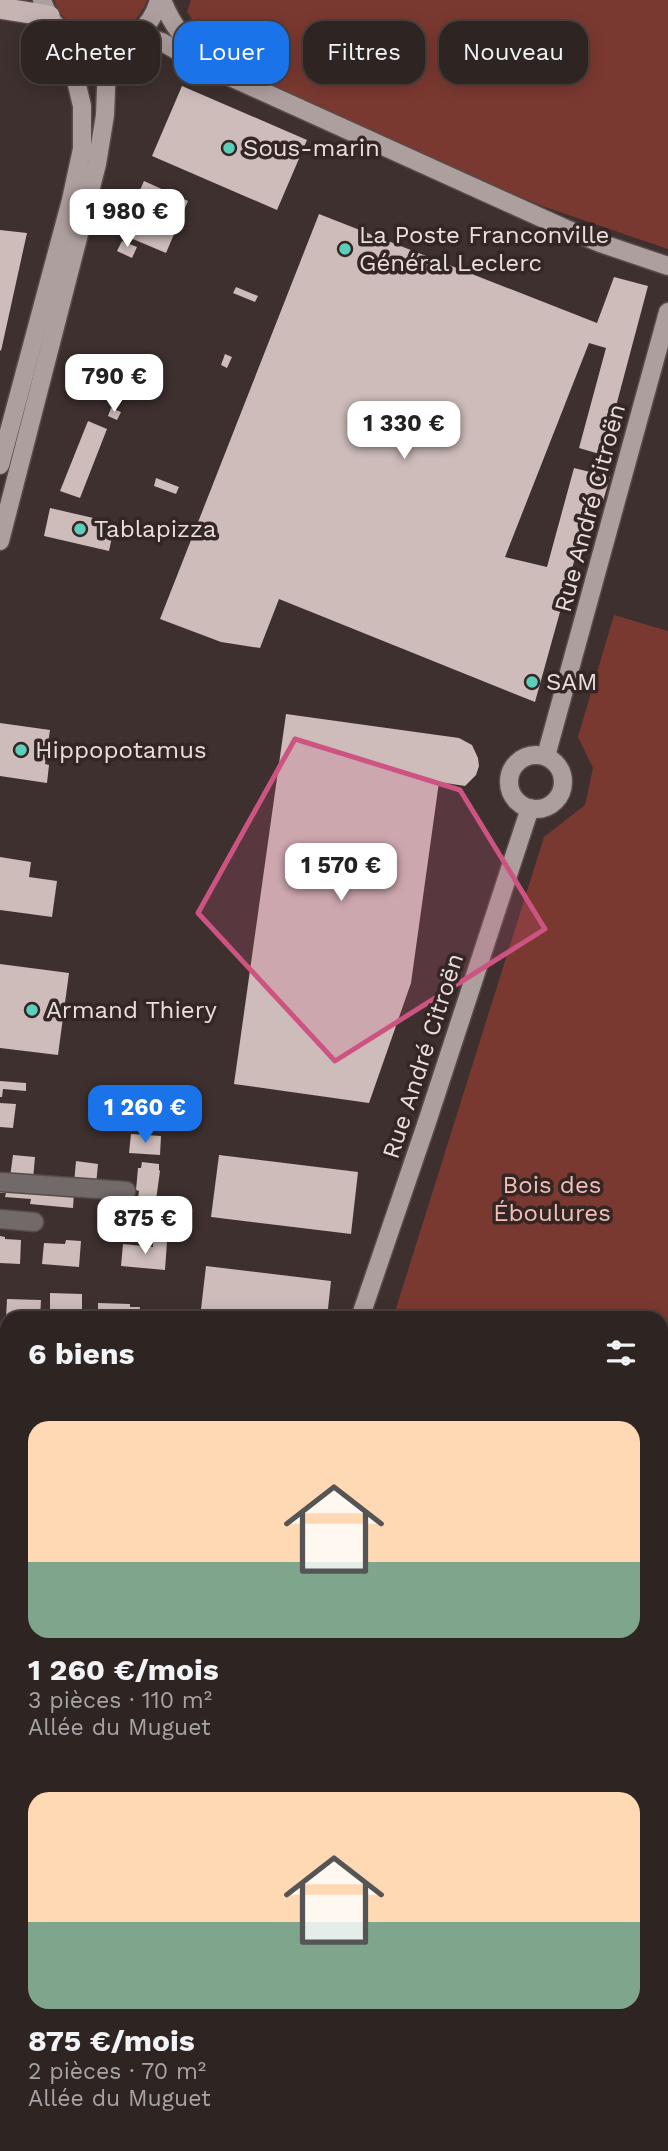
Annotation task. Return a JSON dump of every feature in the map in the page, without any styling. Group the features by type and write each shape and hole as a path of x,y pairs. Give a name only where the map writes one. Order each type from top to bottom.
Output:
{"highway":[{"path":"0,8 50,15"}],"main road":[{"path":"148,21 160,0"},
{"path":"160,0 174,24"},
{"path":"0,465 71,200 82,149 82,106 70,55 50,15"},
{"path":"0,541 97,164 106,84"},
{"path":"246,84 575,233 668,266"},
{"name":"Rue André Citroën","path":"546,756 668,313"},
{"path":"538,754 553,760 564,779 561,794 551,805 530,808 518,802 511,792 511,773 521,759 538,754"},
{"name":"Rue André Citroën","path":"362,1311 530,808"}],"street":[{"path":"0,1182 126,1191"},
{"path":"0,1219 34,1222"}],"highlighted area":[{"path":"295,739 460,790 545,929 335,1061 198,913"}],"green space":[{"path":"54,0 147,0 133,21 69,21"},
{"path":"191,0 668,0 668,249 542,206 410,150 270,84 289,84 289,21 194,21 187,12"},
{"name":"Bois des Éboulures","path":"614,615 668,631 668,1311 395,1311 544,837 585,805 593,768 578,737"}],"building":[{"name":"Sous-marin","path":"182,86 307,140 277,210 152,156"},
{"path":"144,181 188,201 166,253 121,234"},
{"path":"319,214 597,323 614,277 648,286 603,455 579,448 606,348 589,343 505,557 547,567 574,468 610,477 601,508 590,504 535,702 279,599 260,648 221,642 160,619"},
{"path":"0,230 27,233 1,351 0,350"},
{"path":"122,241 137,247 132,258 117,251"},
{"path":"236,287 258,296 255,302 233,293"},
{"path":"225,354 232,357 227,368 221,365"},
{"path":"111,408 121,412 117,420 108,416"},
{"path":"88,421 107,429 80,498 60,491"},
{"path":"156,478 179,487 176,494 154,486"},
{"name":"Tablapizza","path":"50,508 115,523 109,551 44,536"},
{"path":"286,714 459,738 472,745 478,758 476,775 465,786 439,782 411,983 369,1103 234,1084"},
{"path":"0,723 50,730 45,764 49,765 47,783 0,776"},
{"path":"0,857 31,862 29,877 57,881 52,917 0,910"},
{"name":"Armand Thiery","path":"0,964 69,973 58,1055 0,1048"},
{"path":"0,1081 26,1083 26,1091 3,1089 0,1097"},
{"path":"0,1103 16,1104 13,1128 0,1127"},
{"path":"131,1134 161,1136 160,1155 129,1153"},
{"path":"13,1155 35,1157 33,1179 10,1177"},
{"path":"219,1155 358,1172 351,1234 211,1217"},
{"path":"76,1161 98,1164 96,1185 74,1183"},
{"path":"142,1162 159,1164 156,1200 138,1198 138,1168 141,1168"},
{"path":"0,1186 74,1192 73,1208 30,1204 31,1199 5,1197 6,1193 0,1193"},
{"path":"104,1210 120,1211 119,1225 103,1223"},
{"path":"0,1236 21,1240 20,1264 0,1263"},
{"path":"66,1240 81,1241 79,1267 42,1264 44,1243 65,1244"},
{"path":"153,1241 167,1242 165,1270 121,1266 123,1244 153,1247"},
{"path":"206,1266 331,1281 328,1311 201,1311"},
{"path":"50,1293 82,1294 82,1311 50,1311"},
{"path":"7,1299 41,1300 40,1311 6,1311"},
{"path":"98,1303 140,1307 139,1311 98,1311"}],"place":[{"name":"Sous-marin","path":"229,148"},
{"name":"La Poste Franconville Général Leclerc","path":"345,249"},
{"name":"Tablapizza","path":"80,529"},
{"name":"SAM","path":"532,682"},
{"name":"Hippopotamus","path":"21,750"},
{"name":"Armand Thiery","path":"32,1010"}]}
